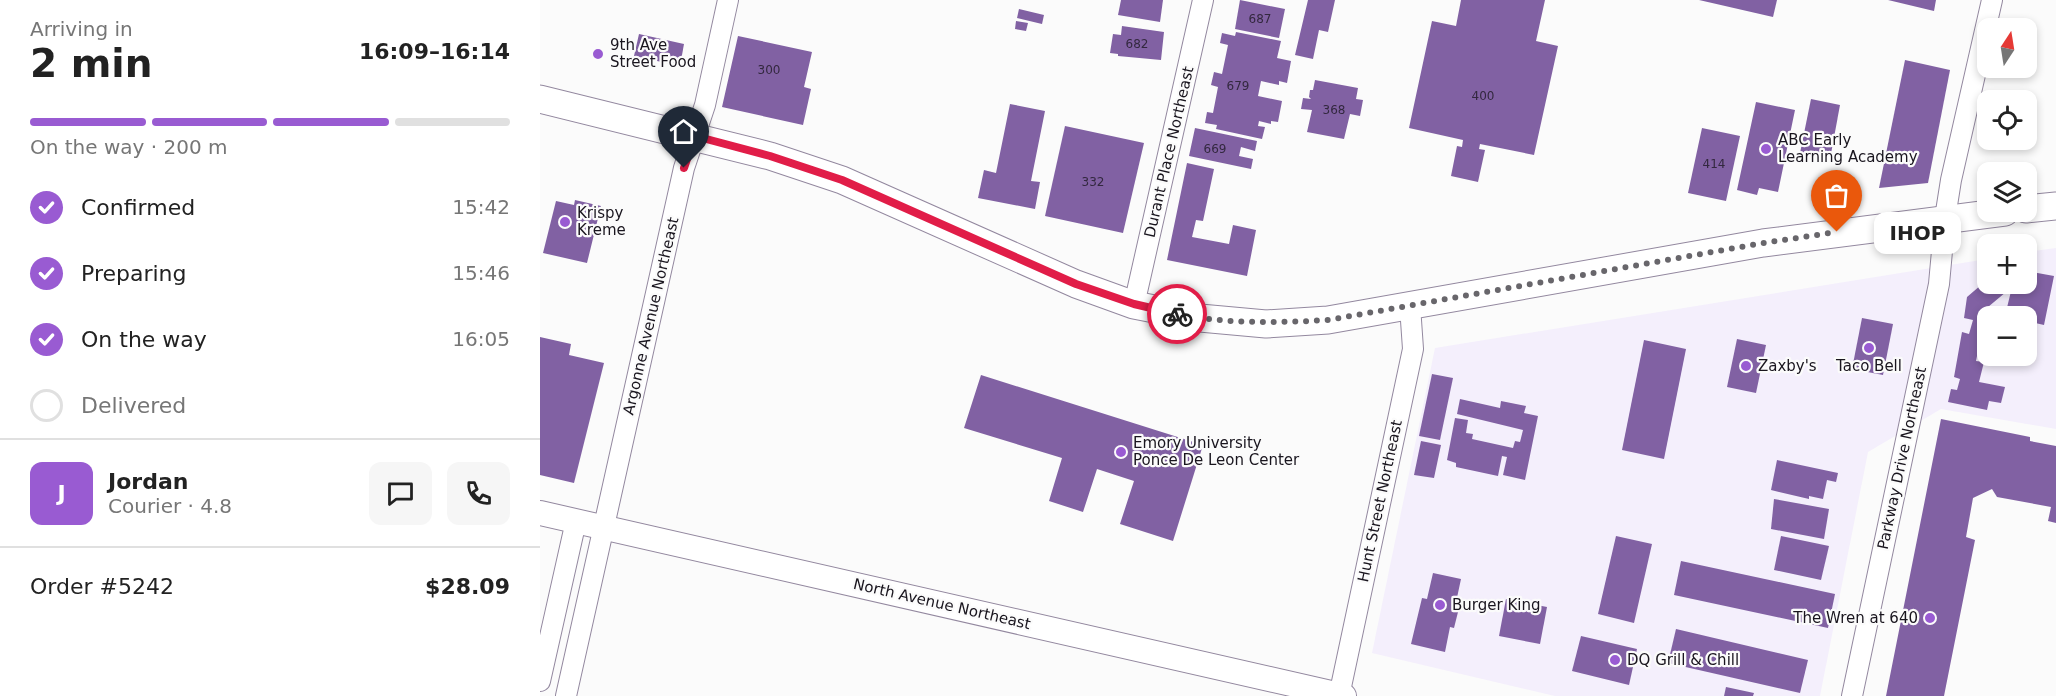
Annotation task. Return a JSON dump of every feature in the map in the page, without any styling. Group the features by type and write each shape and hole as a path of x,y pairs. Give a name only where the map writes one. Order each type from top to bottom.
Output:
{"highway":[{"path":"540,99 770,156 842,180 1076,284 1134,304 1200,318 1266,324 1328,320 1763,243 1977,215"},
{"path":"2037,208 2056,206"}],"main road":[{"name":"North Avenue Northeast","path":"540,513 1341,696"}],"street":[{"name":"Argonne Avenue Northeast","path":"566,696 684,168 705,105 728,0"},
{"name":"Durant Place Northeast","path":"1134,304 1203,0"},
{"name":"Parkway Drive Northeast","path":"1852,696 1939,284 1951,180 1992,0"},
{"name":"Hunt Street Northeast","path":"1341,696 1413,349 1410,306"},
{"path":"540,681 576,521"}],"shaded area":[{"path":"2056,248 2056,429 1941,409 1868,452 1820,696 1555,696 1372,653 1435,348 1977,261 1977,294 2037,294 2037,251"}],"building":[{"path":"1121,0 1163,0 1160,22 1118,15"},
{"path":"1240,0 1285,9 1279,38 1235,29"},
{"path":"1308,0 1335,0 1328,32 1319,30 1313,59 1295,55"},
{"path":"1461,0 1545,0 1536,41 1558,46 1534,155 1480,144 1479,149 1485,150 1478,182 1451,176 1457,146 1462,147 1463,140 1409,128 1432,21 1456,26"},
{"path":"1699,0 1777,0 1773,17"},
{"path":"1888,0 1936,0 1934,11"},
{"path":"1019,9 1044,15 1042,24 1017,18"},
{"path":"1016,21 1028,23 1026,31 1015,29"},
{"path":"1122,26 1164,32 1161,60 1118,56 1118,54 1110,53 1113,34 1121,35"},
{"path":"1236,32 1281,41 1277,58 1291,61 1287,83 1279,81 1279,85 1261,81 1258,96 1282,101 1278,122 1271,121 1271,124 1259,121 1258,126 1265,127 1262,139 1216,129 1217,125 1205,123 1207,112 1213,113 1218,87 1211,85 1214,72 1222,74 1228,45 1220,43 1222,33 1235,36"},
{"path":"639,34 684,44 680,66 634,56"},
{"path":"738,36 812,52 804,87 811,89 803,125 722,107"},
{"path":"1905,60 1950,70 1928,183 1879,188"},
{"path":"1315,80 1358,88 1356,99 1363,100 1360,116 1350,114 1344,139 1307,132 1312,110 1301,109 1303,98 1311,99 1310,90 1313,90"},
{"path":"1811,99 1840,105 1830,159 1800,153"},
{"name":"ABC Early Learning Academy","path":"1756,102 1795,110 1778,192 1759,188 1757,195 1737,190"},
{"path":"1010,104 1045,111 1031,181 1040,182 1035,209 978,198 984,170 996,173"},
{"path":"1065,126 1144,143 1123,233 1045,216"},
{"path":"1195,128 1257,141 1255,151 1241,147 1239,156 1253,159 1251,169 1189,156"},
{"path":"1702,128 1740,136 1726,201 1688,193"},
{"path":"1187,163 1214,169 1203,221 1196,220 1192,237 1229,244 1233,225 1256,230 1247,276 1167,260"},
{"path":"575,200 601,206 587,263 543,253 556,201 574,205"},
{"path":"2037,273 2054,276 2044,325 2037,323 2037,306 2007,306 2010,294 2037,294"},
{"path":"1977,288 1977,294 2004,294 1989,306 1977,306 1976,361 1977,366 1983,366 1979,382 2005,387 2001,403 1989,401 1987,410 1948,402 1951,389 1957,390 1960,379 1954,377 1962,332 1969,334 1973,320 1964,318 1967,297"},
{"path":"1862,318 1893,324 1883,375 1852,369"},
{"path":"540,337 571,344 569,355 604,363 574,483 540,475"},
{"path":"1737,339 1766,345 1756,393 1727,387"},
{"path":"1644,340 1686,349 1664,459 1622,450"},
{"path":"1432,374 1453,378 1440,440 1419,436"},
{"name":"Emory University Ponce De Leon Center","path":"981,375 1203,445 1173,541 1120,524 1134,481 1097,469 1083,512 1049,501 1062,458 964,428"},
{"path":"1460,399 1500,408 1501,401 1526,406 1524,413 1538,416 1525,480 1503,475 1507,457 1502,456 1498,476 1456,467 1456,463 1447,460 1455,418 1468,420 1466,433 1473,434 1472,439 1513,448 1515,441 1520,442 1523,430 1457,414"},
{"name":"The Wren at 640","path":"1941,419 2030,437 2030,441 2056,446 2056,523 2048,521 2051,507 1997,497 1992,489 1973,498 1966,537 1975,540 1944,696 1886,696"},
{"path":"1421,441 1441,445 1434,478 1414,475"},
{"path":"1777,460 1838,473 1836,482 1827,480 1823,499 1809,496 1809,499 1771,490"},
{"path":"1774,499 1829,509 1824,539 1771,529"},
{"path":"1616,536 1652,544 1634,623 1598,614"},
{"path":"1781,536 1829,546 1821,580 1774,570"},
{"path":"1681,561 1835,594 1828,628 1674,595"},
{"path":"1433,573 1461,579 1455,607 1459,608 1454,628 1450,627 1445,652 1411,644 1422,598 1427,599"},
{"path":"1506,599 1547,607 1540,644 1499,636"},
{"path":"1676,629 1808,660 1800,693 1668,663"},
{"path":"1581,636 1637,649 1629,685 1572,671"},
{"path":"1726,687 1754,693 1753,696 1724,696"}],"way so far":[{"path":"1177,314 1266,324 1328,320 1837,232"}],"place":[{"name":"9th Ave Street Food","path":"598,54"},
{"name":"ABC Early Learning Academy","path":"1766,149"},
{"name":"Krispy Kreme","path":"565,222"},
{"name":"IHOP","path":"1837,232"},
{"name":"Taco Bell","path":"1869,348"},
{"name":"Zaxby's","path":"1746,366"},
{"name":"Emory University Ponce De Leon Center","path":"1121,452"},
{"name":"Burger King","path":"1440,605"},
{"name":"The Wren at 640","path":"1930,618"},
{"name":"DQ Grill & Chill","path":"1615,660"}],"route":[{"path":"684,168 695,136 770,156 842,180 1076,284 1134,304 1177,314"}]}
